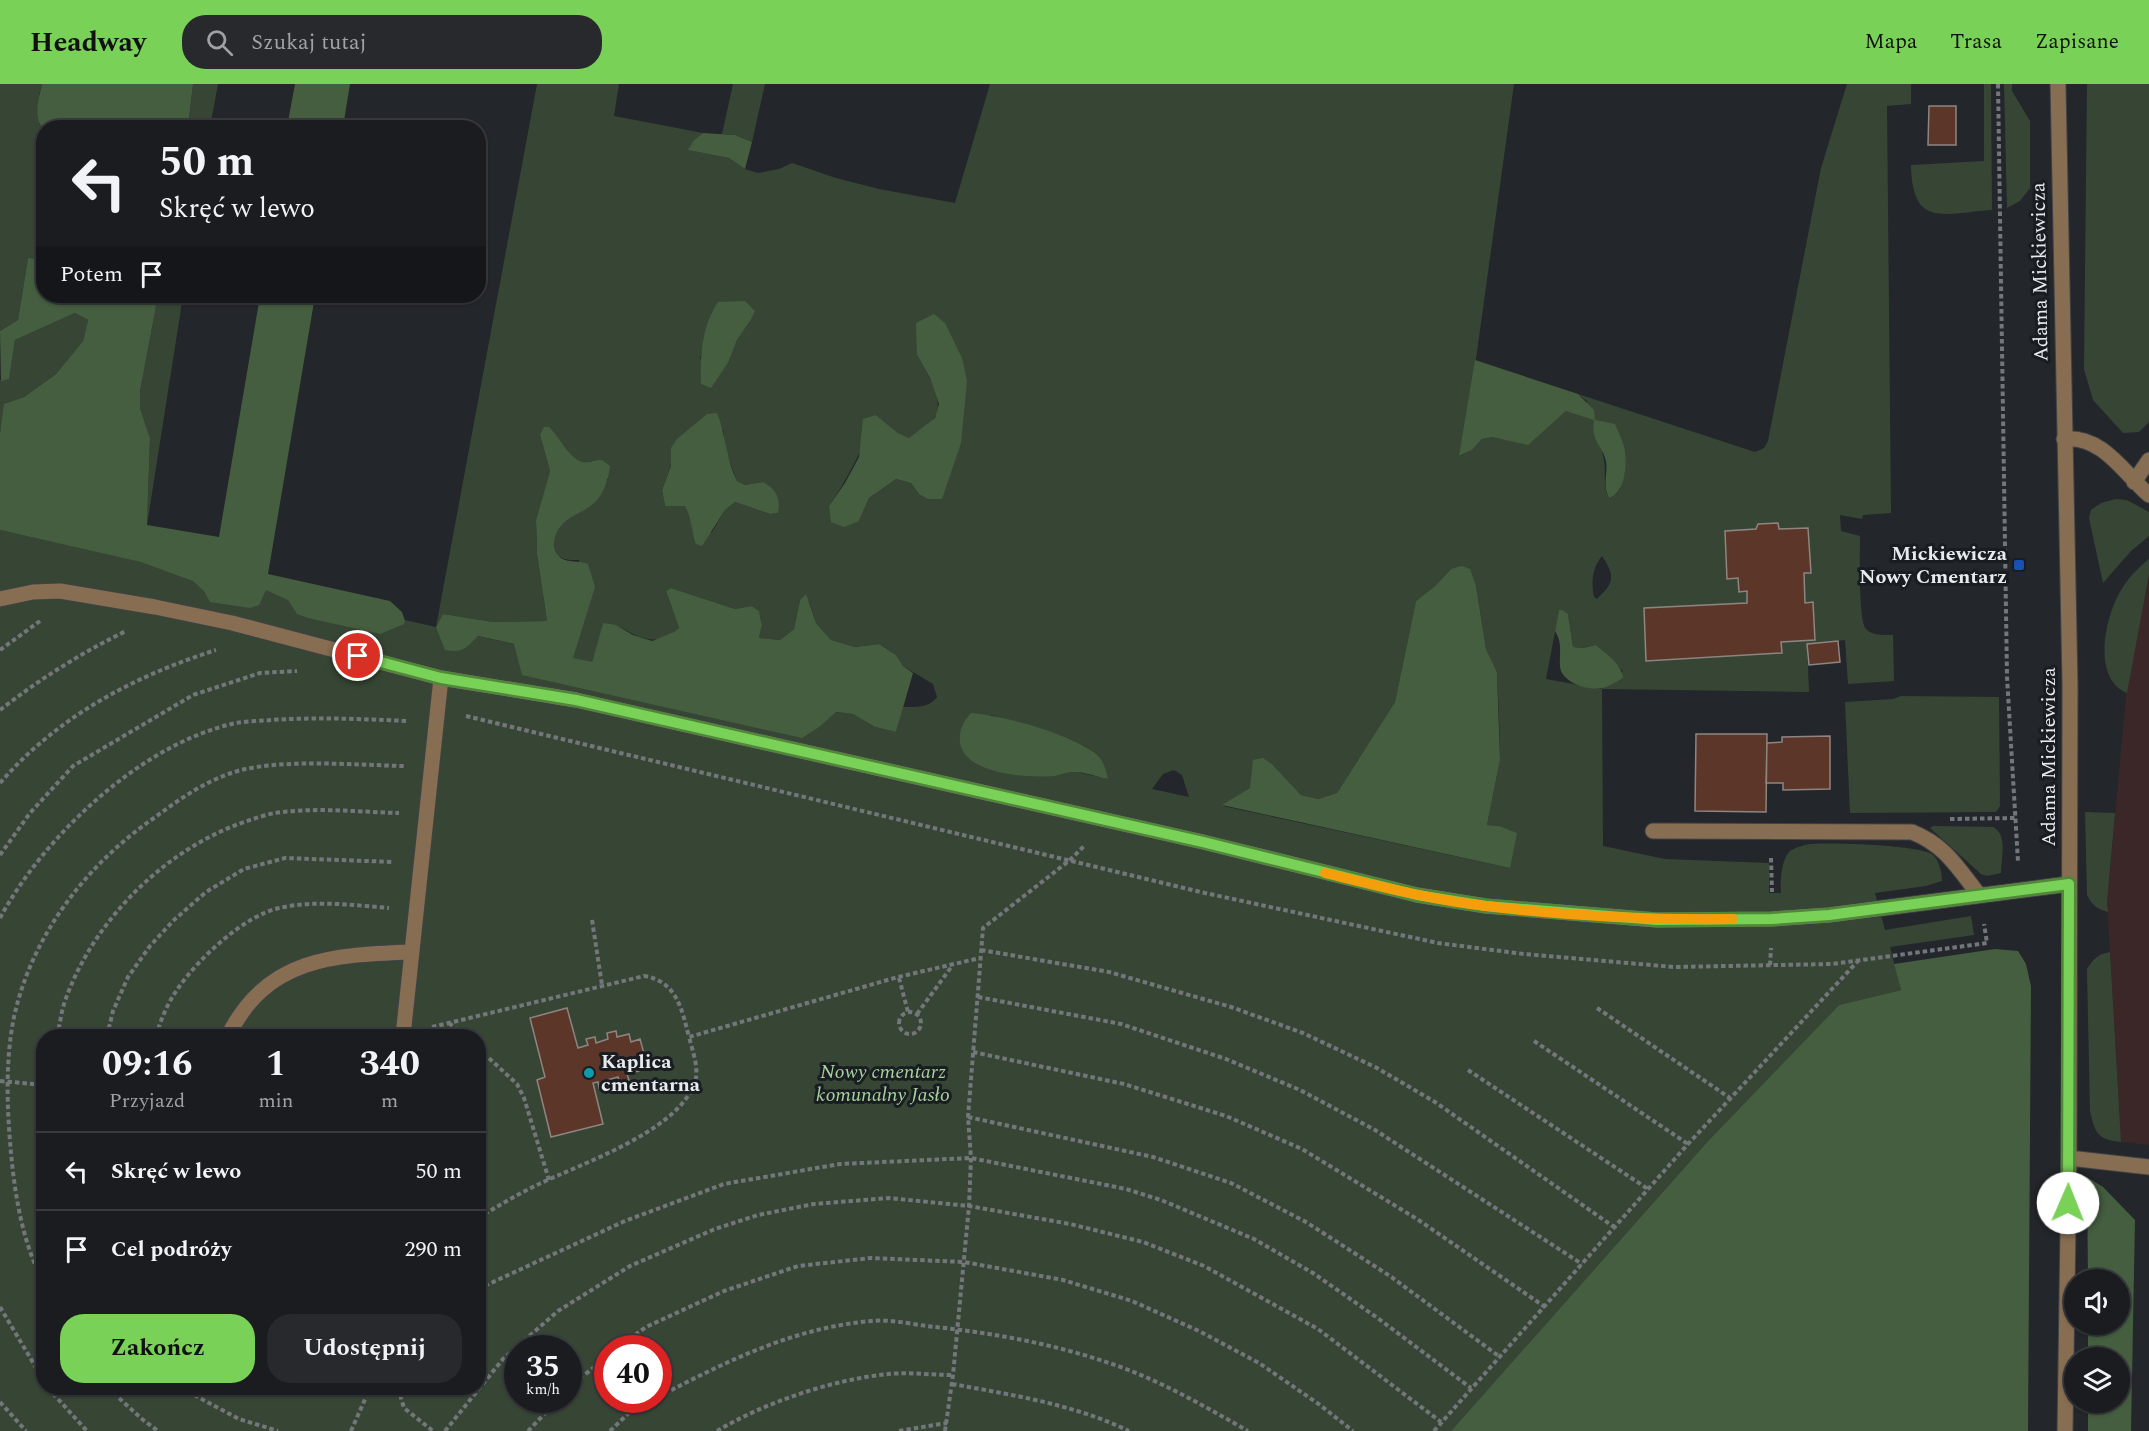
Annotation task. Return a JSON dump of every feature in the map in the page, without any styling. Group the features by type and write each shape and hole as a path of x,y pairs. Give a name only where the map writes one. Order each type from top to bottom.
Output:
{"street":[{"name":"Adama Mickiewicza","path":"2058,84 2070,684 2069,1158 2065,1431"},
{"path":"2064,439 2076,438 2095,444 2149,495"},
{"path":"2134,482 2149,460"},
{"path":"0,599 33,592 60,591 232,623 441,678 576,700 1098,818 1417,895 1486,906 1657,920 1772,919 1829,915 2069,884"},
{"path":"404,1029 441,678"},
{"path":"1653,831 1912,832 1928,838 1947,853 1978,895"},
{"path":"232,1029 250,1001 259,991 280,976 318,962 345,956 412,952"},
{"path":"2069,1158 2149,1167"}],"path":[{"path":"1998,84 2007,677 2020,890"},
{"path":"0,710 33,685 89,649 136,626"},
{"path":"0,783 43,739 92,705 173,663 225,647"},
{"path":"0,855 30,813 73,766 193,695 260,673 301,671"},
{"path":"0,918 13,893 39,859 97,798 131,773 178,744 215,728 239,723 291,719 437,716 1071,860"},
{"path":"36,1267 25,1234 15,1187 10,1137 9,1059 14,1018 26,976 44,936 72,894 93,870 135,831 203,784 242,770 282,765 324,764 432,767"},
{"path":"58,1029 64,1001 84,959 109,921 144,884 178,855 229,826 274,813 321,810 427,814"},
{"path":"945,1431 958,1329 969,1206 971,1158 968,1117 983,928 1071,860 1091,839 1098,818"},
{"path":"1771,831 1772,919"},
{"path":"109,1029 113,1011 128,976 150,946 174,920 206,892 244,869 285,858 422,863"},
{"path":"158,1029 161,1018 178,987 222,941 253,918 278,908 315,903 416,910"},
{"path":"592,920 602,985"},
{"path":"981,950 1109,972 1231,1007 1303,1033 1377,1068 1435,1101 1614,1227"},
{"path":"689,1037 898,978 980,958"},
{"path":"1434,1431 1688,1144 1858,961"},
{"path":"917,1014 952,965"},
{"path":"426,1029 644,976 665,984 681,1005 696,1065 696,1078 690,1092 677,1108 628,1144 517,1195 486,1213"},
{"path":"898,978 908,1012"},
{"path":"978,997 1121,1024 1226,1059 1300,1090 1375,1130 1582,1264"},
{"path":"1597,1008 1730,1098"},
{"path":"908,1012 917,1014 921,1020 920,1028 914,1033 907,1033 899,1026 902,1015 908,1012"},
{"path":"449,1023 456,1029"},
{"path":"1534,1041 1688,1144"},
{"path":"973,1052 1124,1084 1226,1116 1302,1149 1417,1219 1545,1307"},
{"path":"486,1055 517,1084 524,1098 549,1180"},
{"path":"1468,1070 1648,1189"},
{"path":"0,1081 36,1084"},
{"path":"968,1117 1153,1156 1231,1183 1306,1222 1390,1276 1500,1358"},
{"path":"486,1285 625,1221 724,1184 840,1164 971,1158 1126,1189 1161,1200 1254,1239 1323,1279 1471,1388"},
{"path":"486,1380 503,1359 558,1311 630,1266 715,1229 758,1215 847,1200 889,1198 969,1206 1070,1224 1132,1240 1204,1266 1318,1329 1441,1422"},
{"path":"635,1335 646,1327 724,1291 798,1266 871,1258 964,1262 1063,1280 1132,1301 1199,1330 1259,1363 1353,1431"},
{"path":"0,1307 36,1368"},
{"path":"672,1390 712,1369 797,1334 873,1321 958,1329 1046,1346 1110,1363 1185,1395 1248,1431"},
{"path":"582,1377 594,1367"},
{"path":"717,1431 776,1402 830,1385 888,1374 953,1375"},
{"path":"952,1384 1052,1403 1111,1422 1129,1431"},
{"path":"54,1395 87,1431"},
{"path":"115,1395 141,1419 158,1431"},
{"path":"194,1395 238,1419 278,1431"},
{"path":"351,1431 367,1395"},
{"path":"400,1395 404,1408 433,1431"},
{"path":"445,1431 474,1395"},
{"path":"0,1402 26,1431"},
{"path":"528,1431 545,1413"},
{"path":"610,1431 630,1413"},
{"path":"899,1431 946,1423"}],"shaded area":[{"path":"2149,574 2149,1145 2121,1142 2107,902 2127,685"}],"green space":[{"path":"0,84 42,84 39,95 39,120 36,120 36,259 28,258 18,320 0,331"},
{"path":"42,84 193,84 189,120 38,120 38,101"},
{"path":"193,84 218,84 211,120 189,120"},
{"path":"295,84 350,84 344,120 288,120"},
{"name":"Nowy cmentarz komunalny Jasło","path":"537,84 619,84 614,116 703,133 694,140 689,150 729,158 745,169 758,173 779,169 792,163 879,189 955,203 990,84 1514,84 1472,388 1460,456 1472,450 1482,439 1492,437 1528,444 1566,411 1588,402 1578,394 1755,452 1764,448 1768,441 1821,168 1847,84 1911,84 1911,104 1887,106 1891,513 1863,515 1862,519 1840,515 1841,531 1860,536 1863,623 1871,633 1893,635 1894,681 1848,684 1845,640 1807,644 1809,692 1602,689 1603,846 1665,859 1769,863 1769,893 1781,893 1782,872 1786,856 1796,848 1805,845 1820,843 1874,845 1926,852 1937,860 1942,881 1926,886 1875,893 1885,930 1971,916 1974,935 1890,947 1901,990 1839,1005 1708,1141 1451,1431 0,1431 0,530 436,627","holes":["712,311 750,321 737,340 729,361 700,359","917,355 967,381 919,494 911,483 896,479 869,498 859,521 829,506 855,462 876,415 898,433 909,438 927,426 935,417 938,402 936,394","723,429 726,451 737,481 745,485 763,482 778,513 770,514 735,502 725,510 712,532 693,535 692,517 685,505 665,506 662,490 671,465","540,435 567,450 575,460 583,463 591,461 608,479 596,501 565,522 554,534 555,550 559,556 579,560 572,657 436,627 443,614 493,622 547,621 537,554 536,520 550,471","1602,452 1625,472 1619,491 1609,498 1605,487","1602,556 1611,574 1611,579 1607,588 1597,599 1593,592 1594,571","1451,569 1476,586 1486,649 1497,672 1499,714 1500,760 1487,825 1499,826 1510,868 1223,806 1250,788 1273,765 1301,795 1318,799 1337,793 1395,702 1416,601","671,588 735,609 752,606 759,611 762,625 759,638 780,640 794,629 800,600 809,602 816,623 831,640 855,647 879,644 896,655 903,666 933,684 937,697 926,705 903,707 896,732 875,727 853,714 592,662 603,624 653,640 666,637 679,628 666,591","1559,611 1568,614 1573,647 1583,648 1596,645 1623,671 1601,689 1546,679","991,715 1046,730 1086,747 1097,756 1108,779 961,746","1174,770 1182,775 1189,797 1152,789 1163,774"]},
{"path":"733,84 765,84 752,142 735,135 722,134"},
{"path":"1984,84 1991,84 1992,210 1934,213 1924,208 1917,199 1911,165 1984,161"},
{"path":"2004,84 2012,84 2012,91 2030,121 2030,188 2020,201 2007,208"},
{"path":"2087,84 2149,84 2149,422 2139,432 2123,433 2093,400 2084,369"},
{"path":"703,133 735,135 752,142 745,169 729,158 688,150 694,140"},
{"path":"28,258 36,259 36,303 157,303 140,391 140,408 150,438 147,525 219,537 259,303 314,303 268,574 390,601 402,612 404,624 380,634 308,618 297,614 288,600 266,590 259,605 250,608 210,602 204,591 193,581 141,562 0,530 0,433 4,404 24,397 56,374 83,341 88,320 75,313 15,340 9,379 1,381 0,331 18,320"},
{"path":"745,301 755,311 737,340 729,361 711,388 701,384 703,341 713,311 718,302"},
{"path":"157,303 182,303 147,525 150,438 140,408 140,391"},
{"path":"75,313 88,320 83,341 56,374 24,397 5,404 0,433 0,380 9,378 15,340"},
{"path":"934,314 945,323 962,358 967,381 961,443 942,499 928,499 919,494 911,483 896,479 869,498 859,521 844,527 831,522 829,506 859,457 863,419 876,415 898,433 909,438 935,418 939,404 930,378 917,355 916,323"},
{"path":"1475,360 1578,394 1594,410 1595,420 1615,424 1624,445 1626,464 1619,491 1609,498 1606,484 1606,461 1595,439 1594,420 1566,411 1528,445 1492,437 1482,439 1472,450 1459,456"},
{"path":"717,413 730,464 737,481 745,485 763,482 768,485 776,494 779,508 778,513 770,514 735,502 725,510 702,546 696,544 685,506 665,506 662,490 671,466 671,448 677,439 707,414"},
{"path":"544,427 549,427 578,461 602,460 610,466 603,492 593,504 564,523 556,534 554,542 555,551 561,558 588,564 595,587 573,658 592,662 603,623 616,625 633,635 652,641 674,632 679,628 666,591 671,588 735,609 752,606 759,611 762,625 759,638 780,640 794,629 800,600 806,594 816,623 831,640 855,647 879,644 896,655 903,666 913,673 896,732 875,727 853,714 836,712 802,738 522,675 514,644 478,636 463,649 445,650 436,627 443,614 493,622 547,621 537,554 536,520 550,471 540,435"},
{"path":"2116,499 2127,500 2149,512 2149,536 2131,551 2103,583 2089,518 2091,510 2101,503"},
{"path":"2149,559 2149,574 2127,693 2116,685 2108,674 2105,659 2107,628 2111,612 2123,587"},
{"path":"1462,566 1470,569 1476,586 1486,649 1497,672 1500,760 1487,825 1499,826 1517,833 1510,868 1222,805 1250,788 1253,760 1263,758 1273,765 1301,795 1318,799 1337,793 1395,702 1416,601 1451,569"},
{"path":"1559,610 1568,614 1573,647 1583,648 1596,645 1617,664 1623,678 1597,689 1577,685 1562,673 1560,644 1555,631"},
{"path":"1901,696 1999,697 2000,806 1996,812 1850,813 1845,702 1893,699"},
{"path":"971,713 1036,727 1085,746 1099,757 1108,779 1076,772 1054,776 1014,775 985,768 973,762 964,753 960,742 962,726"},
{"path":"2085,812 2115,813 2108,912 2095,906 2087,895"},
{"path":"1933,826 1993,827 1998,830 2002,841 2001,873 1987,876 1981,874 1930,828"},
{"path":"1995,949 2018,951 2026,964 2031,986 2028,1431 1451,1431 1708,1141 1839,1005 1901,990 1894,964"},
{"path":"2110,952 2121,1142 2098,1134 2090,1111 2087,969 2096,958"},
{"path":"2087,1177 2103,1187 2135,1220 2131,1431 2088,1431 2088,1413 2130,1413 2130,1347 2088,1347 2088,1335 2130,1335 2130,1269 2088,1269"}],"building":[{"path":"1929,106 1956,106 1956,145 1928,145"},
{"path":"1778,523 1779,529 1808,528 1811,573 1804,573 1805,603 1813,602 1815,640 1781,642 1782,653 1646,661 1644,608 1747,603 1747,591 1739,592 1738,578 1727,579 1725,531 1756,529 1758,524"},
{"path":"1838,641 1840,662 1809,665 1807,644"},
{"path":"1696,734 1767,734 1766,812 1695,811"},
{"path":"1830,736 1830,789 1783,790 1783,783 1766,783 1767,743 1782,742 1782,737"},
{"name":"Kaplica cmentarna","path":"567,1008 578,1048 588,1045 586,1039 595,1037 596,1043 608,1039 607,1033 616,1031 617,1037 629,1034 631,1042 640,1039 646,1061 637,1064 639,1071 627,1074 629,1080 620,1083 618,1077 607,1080 608,1086 599,1088 598,1082 593,1083 603,1124 551,1137 537,1080 545,1077 530,1018"}],"slow traffic":[{"path":"1325,873 1417,895 1486,906 1657,920 1733,919"}],"place":[{"name":"Mickiewicza Nowy Cmentarz","path":"2019,565"},
{"name":"Kaplica cmentarna","path":"589,1073"}],"route":[{"path":"358,656 441,678 576,700 1203,842 1417,895 1486,906 1657,920 1772,919 1829,915 2069,884 2068,1203"}]}
